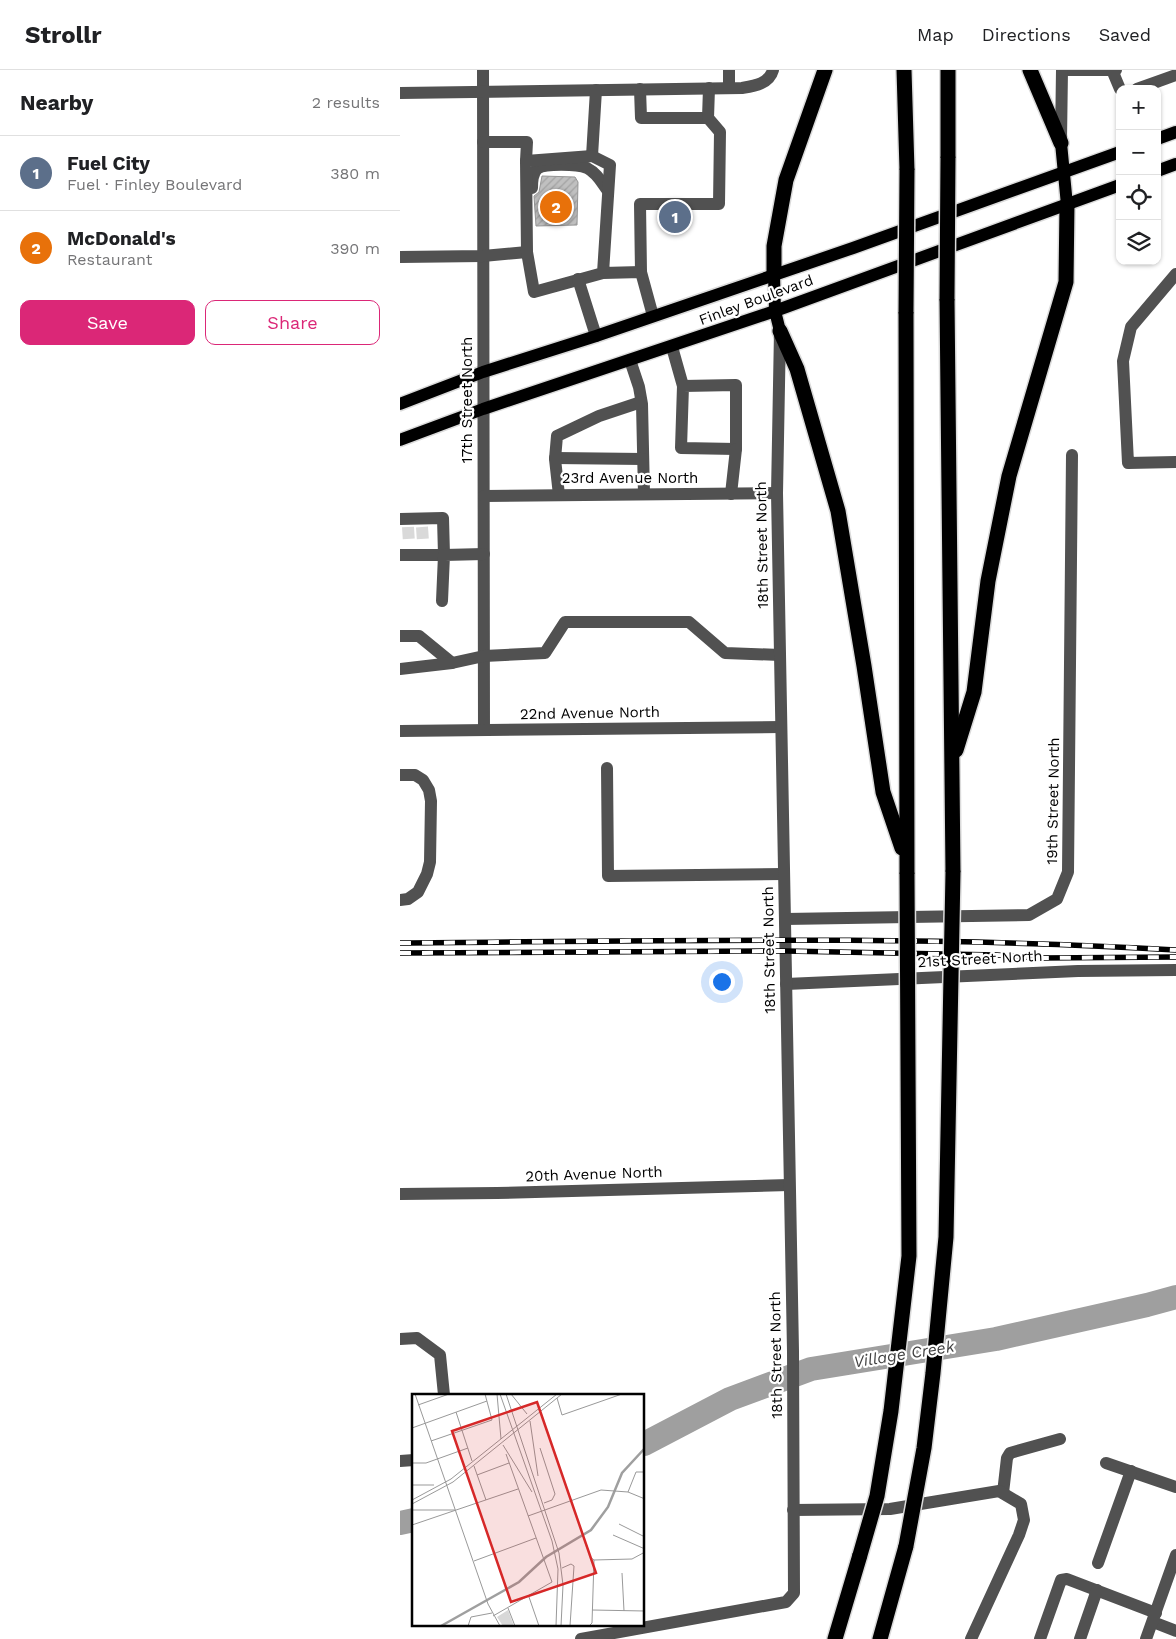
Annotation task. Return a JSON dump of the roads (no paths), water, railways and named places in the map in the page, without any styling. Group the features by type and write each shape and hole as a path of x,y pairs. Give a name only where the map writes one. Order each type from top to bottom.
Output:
{"highway":[{"path":"774,274 774,246 786,180 825,70"},
{"path":"835,1639 877,1496 887,1439 909,1256 907,170 904,70"},
{"path":"880,1639 906,1546 925,1438 946,1237 953,872 947,299 948,70"},
{"path":"1030,70 1061,143"},
{"path":"952,764 974,692 988,581 1009,476 1066,282 1067,204"},
{"path":"780,331 798,369 838,510 883,792 907,867"}],"main road":[{"path":"1161,138 1176,132"},
{"path":"1061,143 1067,204"},
{"name":"Finley Boulevard","path":"400,404 483,372 596,336 853,248 1116,153"},
{"path":"1161,170 1176,164"},
{"name":"Finley Boulevard","path":"400,440 484,409 775,311 1116,186"},
{"name":"18th Street North","path":"774,274 775,311 780,331"}],"street":[{"name":"17th Street North","path":"483,70 484,730"},
{"path":"729,70 735,88"},
{"path":"400,92 735,88 758,86 772,76 773,70"},
{"path":"1061,143 1062,70 1114,70 1119,85"},
{"path":"1149,85 1176,76"},
{"path":"653,316 641,272 640,204 719,204 720,132 708,118 709,88"},
{"path":"640,89 641,118 708,118"},
{"path":"592,156 596,90"},
{"path":"483,142 527,142 527,252 534,292 603,273 641,272"},
{"path":"526,161 592,156 610,165 603,273"},
{"path":"527,238 532,222 532,181 535,172 541,167 559,165 586,168 598,177 608,191"},
{"path":"400,257 483,256 527,252"},
{"path":"1176,274 1131,327 1123,361 1128,463 1176,462"},
{"path":"578,279 596,336"},
{"name":"18th Street North","path":"581,1639 786,1602 794,1593 793,1351 777,493 780,331"},
{"path":"672,347 683,386 681,448 736,449"},
{"path":"630,360 640,387 644,494"},
{"path":"683,386 736,385 736,449 731,494"},
{"path":"558,495 555,458 557,436 599,416 641,402"},
{"name":"19th Street North","path":"784,919 1028,914 1057,899 1068,872 1072,455"},
{"path":"555,458 644,459"},
{"name":"23rd Avenue North","path":"484,496 777,493"},
{"path":"406,522 422,523 442,518 444,555 442,601"},
{"path":"406,551 422,549 444,555 484,554"},
{"path":"400,669 452,663 484,656 545,654 565,622 688,622 725,653 780,655"},
{"path":"400,636 418,636 452,663"},
{"name":"22nd Avenue North","path":"400,731 781,727"},
{"path":"607,768 608,876 784,874"},
{"path":"400,775 416,775 423,780 429,790 432,802 430,862 427,874 418,892 408,899 400,900"},
{"name":"21st Street North","path":"786,984 1078,971 1176,970"},
{"name":"20th Avenue North","path":"400,1194 497,1194 790,1185"},
{"path":"400,1339 417,1338 440,1354 444,1394"},
{"path":"1003,1493 1007,1458 1010,1453 1060,1439"},
{"path":"1106,1463 1176,1487"},
{"path":"1098,1563 1131,1472"},
{"path":"793,1510 890,1509 999,1491 1021,1504 1024,1520 1019,1535 971,1639"},
{"path":"1146,1639 1176,1555"},
{"path":"1040,1639 1061,1580 1067,1579 1097,1590 1154,1617 1176,1630"},
{"path":"1080,1639 1097,1590"}],"waterway":[{"name":"Village Creek","path":"645,1443 730,1399 811,1369 996,1339 1176,1297"},
{"name":"Village Creek","path":"400,1523 412,1520"}],"tunnel":[{"path":"408,527 409,543"},
{"path":"422,527 423,542"}],"railway":[{"path":"400,943 788,940 982,942 1176,950"},
{"path":"400,953 785,951 997,955 1040,958 1176,957"}],"place":[{"name":"McDonald's","path":"556,207"},
{"name":"Fuel City","path":"675,217"}]}
